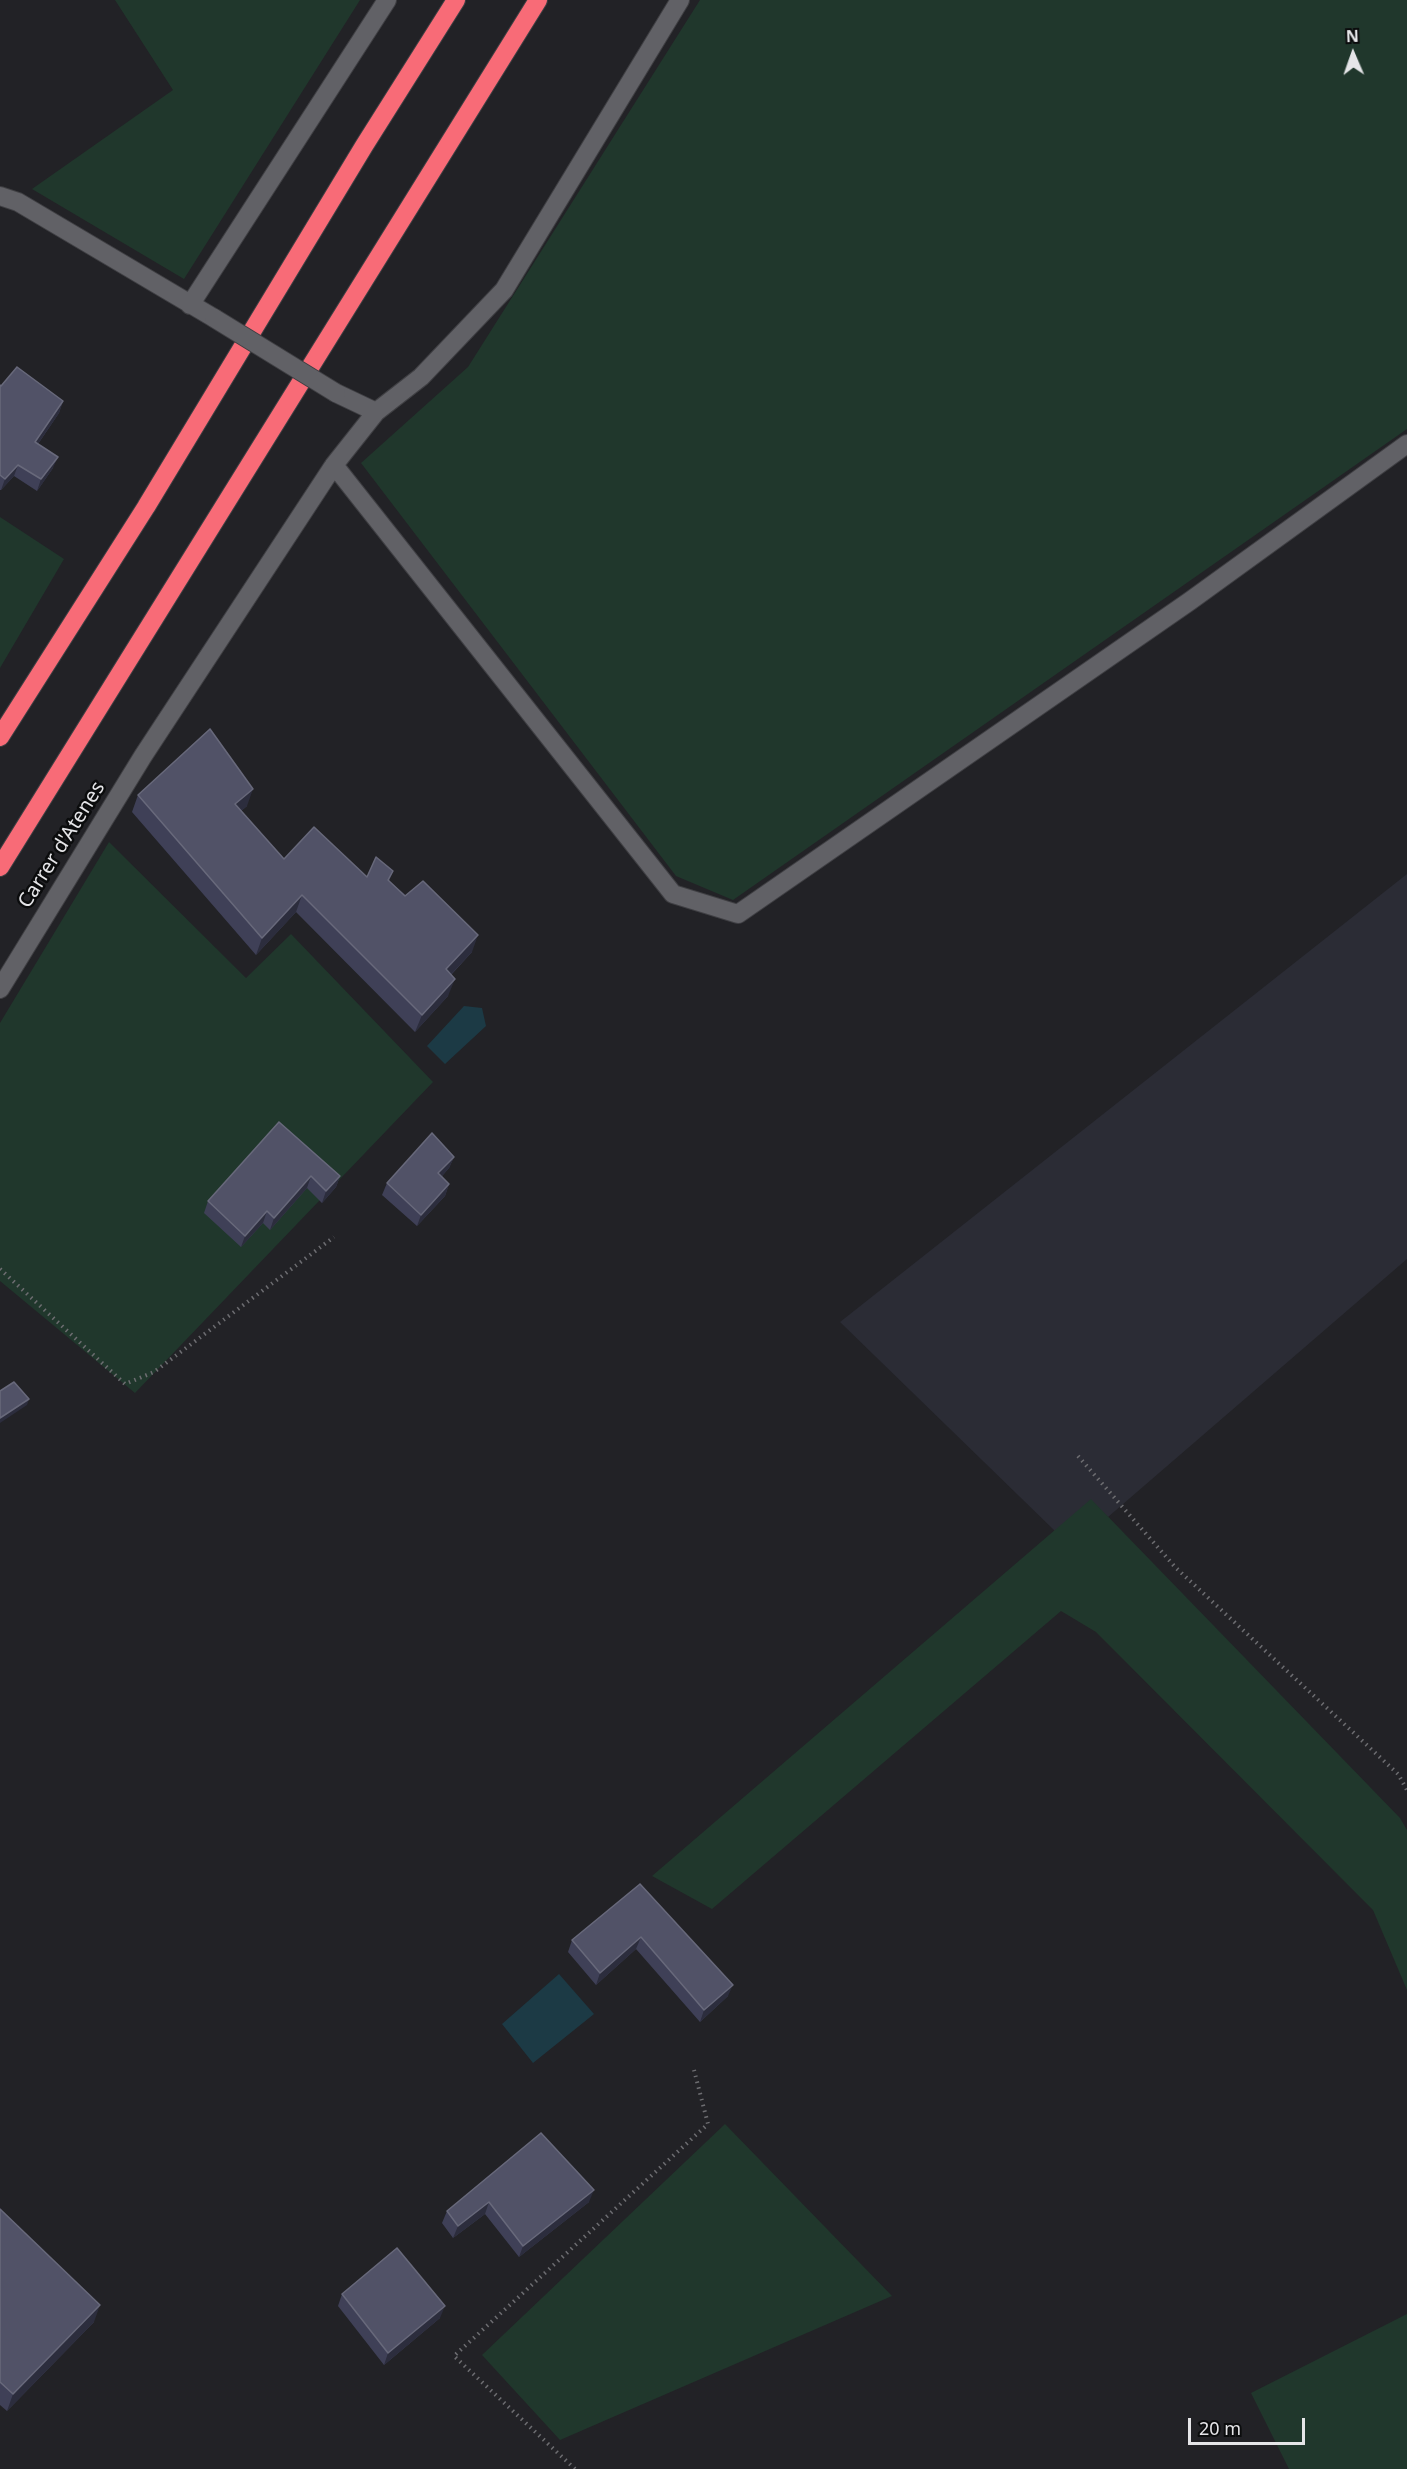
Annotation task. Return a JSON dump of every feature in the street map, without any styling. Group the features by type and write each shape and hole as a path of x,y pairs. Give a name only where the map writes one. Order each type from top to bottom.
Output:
{"highway":[{"path":"0,737 146,507 364,146 456,0"},
{"path":"0,867 538,0"}],"street":[{"path":"190,304 387,0"},
{"name":"Carrer d'Atenes","path":"0,989 143,756 334,465 376,412 421,377 504,290 680,0"},
{"path":"0,196 18,202 336,393 376,412"},
{"path":"334,465 674,894 738,915 1190,602 1407,444"}],"path":[{"path":"0,1269 125,1384 154,1372 334,1237"},
{"path":"1078,1456 1175,1568 1398,1773 1407,1790"},
{"path":"575,2469 454,2356 708,2124 694,2070"}],"shaded area":[{"path":"1407,874 1407,1259 1108,1517 1091,1500 1055,1531 840,1322"}],"green space":[{"path":"115,0 360,0 184,279 32,189 173,90"},
{"path":"700,0 1407,0 1407,429 733,900 676,876 361,463 468,367"},
{"path":"0,517 64,559 0,668"},
{"path":"109,842 246,978 291,934 433,1082 135,1393 0,1281 0,1023"},
{"path":"1091,1499 1400,1818 1407,1830 1407,1990 1373,1910 1096,1632 1061,1611 712,1909 652,1876"},
{"path":"725,2124 892,2296 560,2440 482,2355"},
{"path":"1407,2314 1407,2469 1289,2469 1251,2393"}],"water":[{"path":"464,1006 482,1008 486,1026 445,1064 427,1046"},
{"path":"559,1974 594,2014 533,2063 502,2024"}],"building":[{"path":"17,367 63,401 35,442 58,457 41,479 18,465 5,479 0,475 0,385"},
{"path":"210,729 253,789 235,804 284,859 314,827 367,877 376,857 393,871 388,880 405,896 423,881 478,935 446,969 455,979 422,1015 302,895 262,938 138,795"},
{"path":"279,1122 340,1176 326,1191 311,1176 274,1218 267,1211 245,1236 208,1201"},
{"path":"432,1133 454,1157 438,1173 449,1184 421,1215 387,1183"},
{"path":"14,1382 29,1399 0,1418 0,1391"},
{"path":"640,1884 733,1985 704,2010 641,1937 600,1973 572,1940"},
{"path":"541,2133 594,2190 523,2246 489,2202 458,2226 447,2211"},
{"path":"0,2209 100,2305 13,2394 0,2382"},
{"path":"397,2248 445,2306 388,2353 342,2294"}]}
